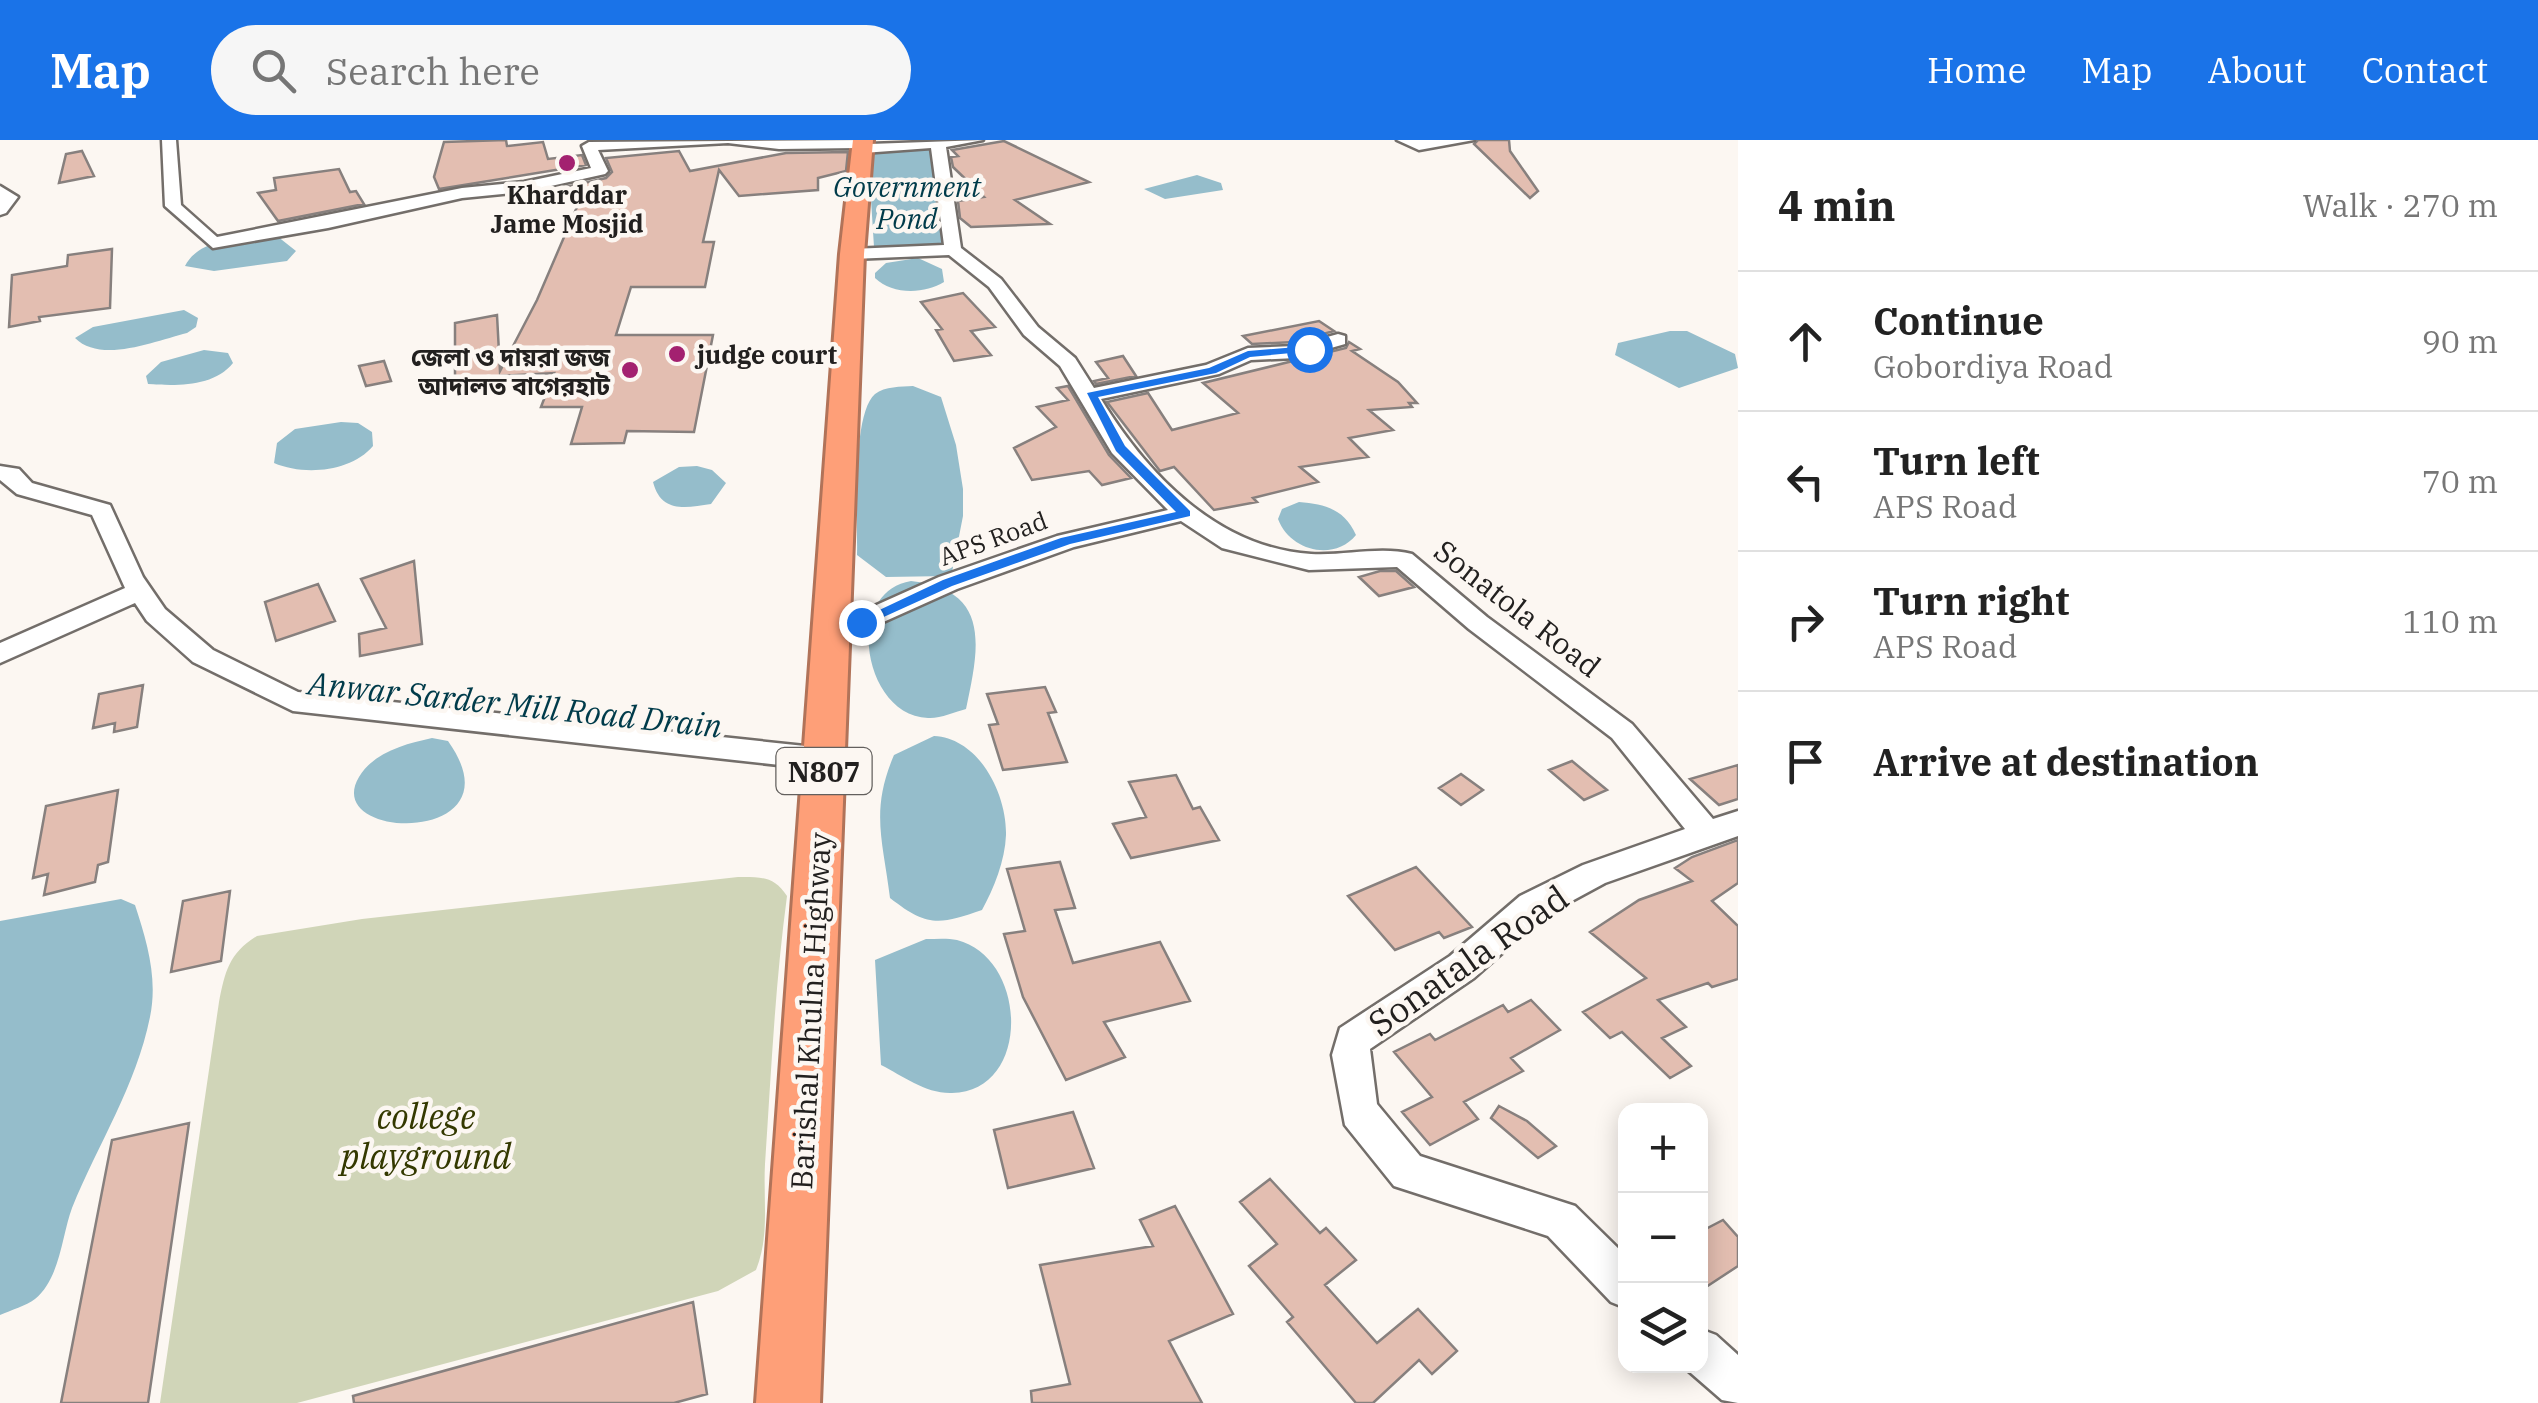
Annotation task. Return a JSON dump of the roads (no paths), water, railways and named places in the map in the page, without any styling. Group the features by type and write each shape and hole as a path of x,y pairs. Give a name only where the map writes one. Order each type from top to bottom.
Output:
{"highway":[{"name":"Barishal Khulna Highway","path":"788,1403 852,254 863,144"}],"street":[{"path":"168,140 173,206 213,243 328,223 462,193 524,187 600,171 588,146 724,140"},
{"path":"732,140 779,145 976,140"},
{"path":"1404,140 1417,146 1465,140"},
{"path":"949,142 953,248"},
{"path":"0,191 10,197 0,210"},
{"path":"852,254 953,248 995,283 1031,332 1068,362 1120,448 1186,514"},
{"path":"1091,396 1212,370 1248,354 1296,352 1338,340"},
{"path":"0,473 11,474 25,489 58,492 76,504 102,510 140,592 156,615 186,644 293,702 824,759"},
{"name":"APS Road","path":"832,634 948,583 1066,540 1186,514"},
{"name":"Sonatola Road","path":"1186,514 1231,543 1309,562 1403,559 1478,623 1622,731 1722,828"},
{"path":"0,654 140,592"},
{"name":"Sonatala Road","path":"1622,1283 1561,1220 1408,1172 1358,1112 1350,1055 1353,1040 1462,967 1532,906 1594,874 1722,828"},
{"path":"1708,1358 1738,1384"}],"water":[{"name":"Government Pond","path":"935,148 949,247 874,247 868,152"},
{"path":"1197,175 1221,183 1223,190 1165,199 1144,189"},
{"path":"277,236 296,251 287,261 214,271 185,266 192,256 213,244"},
{"path":"918,258 942,269 944,282 909,291 882,284 875,278 886,263"},
{"path":"184,310 198,318 196,327 144,345 99,349 75,338 93,327"},
{"path":"1687,331 1735,354 1738,368 1679,388 1615,355 1618,343"},
{"path":"204,350 228,353 233,363 205,381 148,384 146,376 161,362"},
{"path":"913,386 941,397 956,445 963,516 948,576 886,577 857,555 859,445 867,406 879,391"},
{"path":"358,423 372,432 373,446 364,455 326,469 299,469 274,463 277,443 295,429"},
{"path":"679,467 712,470 726,483 711,504 683,507 662,499 653,482"},
{"path":"1299,502 1334,510 1356,535 1336,548 1313,549 1302,545 1292,539 1278,519 1282,509"},
{"path":"911,581 956,596 967,609 976,644 966,709 932,718 906,712 888,697 876,677 869,629 876,607 890,590"},
{"path":"934,736 950,739 977,757 996,786 1006,835 998,874 982,910 944,920 914,914 890,898 880,826 882,793 894,755"},
{"path":"432,738 448,741 464,775 460,800 443,816 417,823 390,822 367,814 355,798 365,768 391,750"},
{"path":"121,899 135,905 150,960 152,1003 144,1042 72,1208 50,1280 35,1299 0,1315 0,921"},
{"path":"926,939 957,940 980,952 997,971 1008,996 1011,1022 1007,1048 997,1071 978,1087 952,1093 933,1091 881,1065 875,960"}],"place":[{"name":"Kharddar Jame Mosjid","path":"567,163"},
{"name":"judge court","path":"677,354"},
{"name":"জেলা ও দায়রা জজ আদালত বাগেরহাট","path":"630,370"}],"water label":[{"name":"Anwar Sarder Mill Road Drain","path":"515,704"}],"park label":[{"name":"college playground","path":"426,1136"}]}
